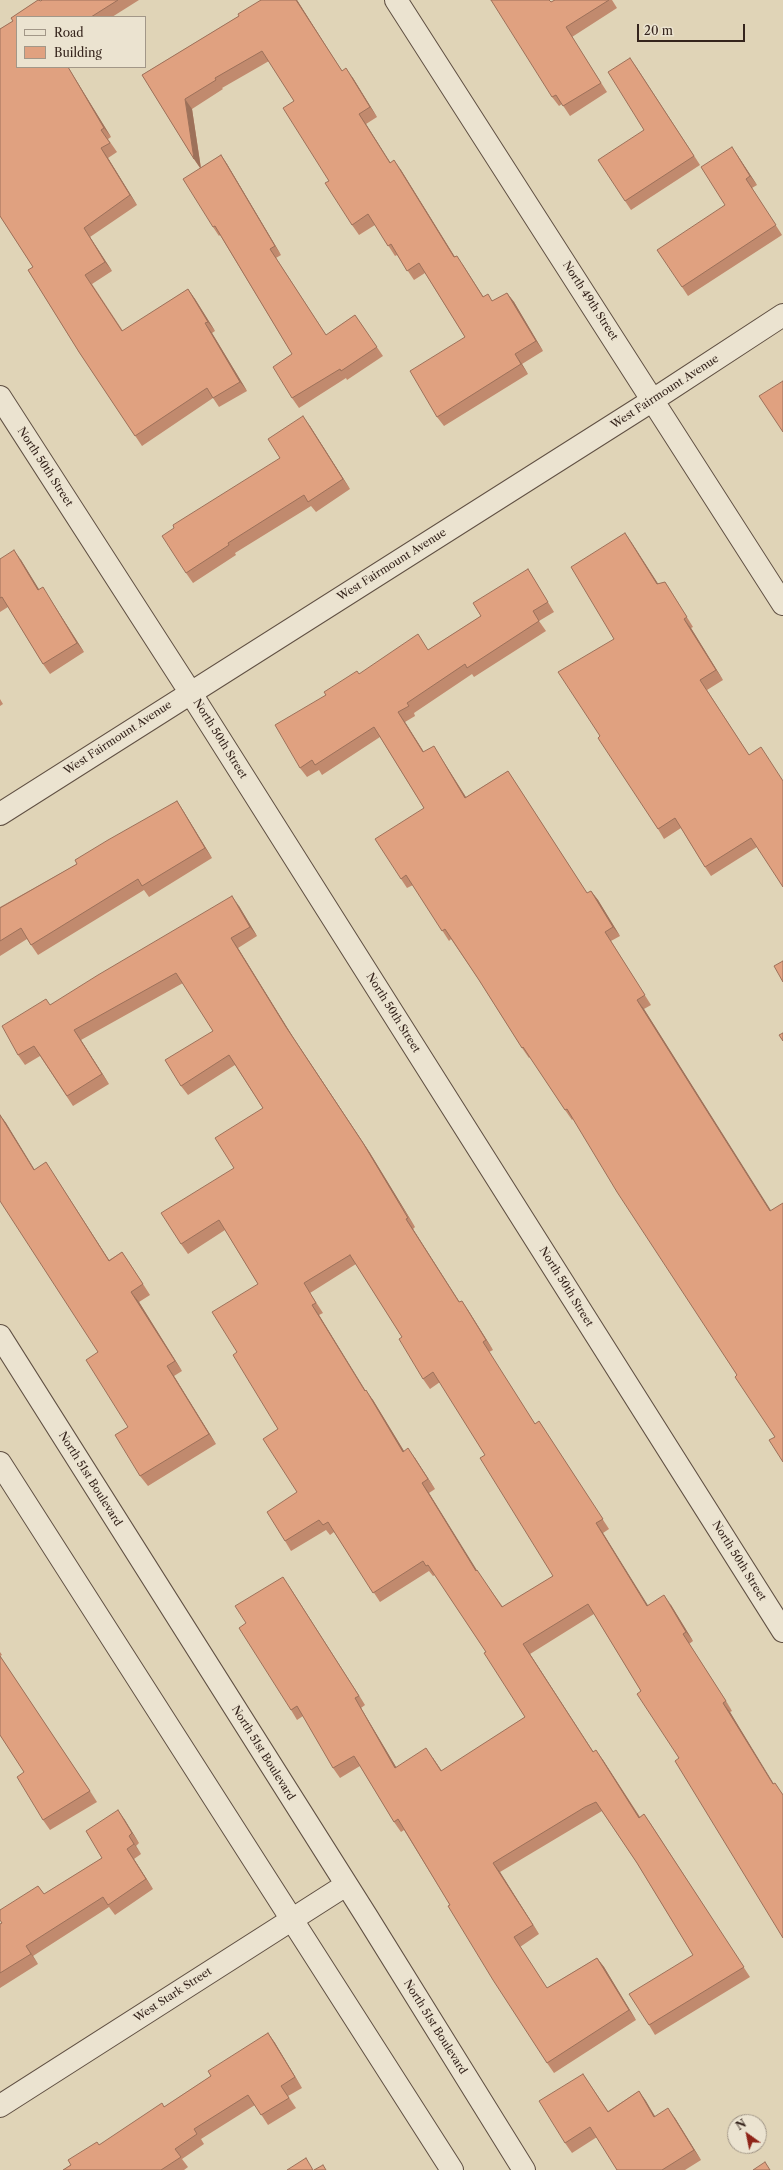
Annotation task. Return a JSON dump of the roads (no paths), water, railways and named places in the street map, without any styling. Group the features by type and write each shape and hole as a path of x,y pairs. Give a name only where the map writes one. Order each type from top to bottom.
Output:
{"street":[{"name":"North 49th Street","path":"396,0 654,400 783,604"},
{"name":"West Fairmount Avenue","path":"0,814 190,692 654,400 783,315"},
{"name":"North 50th Street","path":"0,397 190,692 783,1631"},
{"name":"North 51st Boulevard","path":"0,1336 524,2170"},
{"path":"0,1462 290,1919 452,2170"},
{"name":"West Stark Street","path":"0,2106 290,1919 346,1885"}]}
